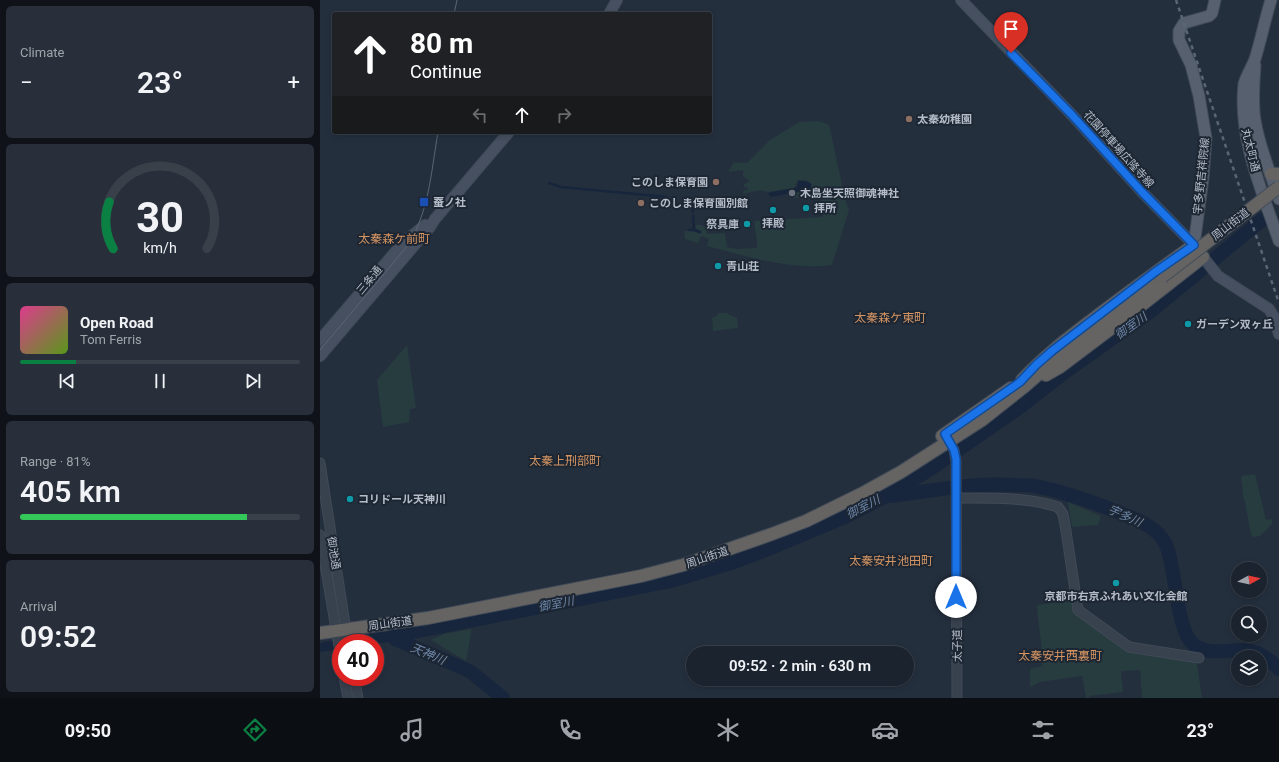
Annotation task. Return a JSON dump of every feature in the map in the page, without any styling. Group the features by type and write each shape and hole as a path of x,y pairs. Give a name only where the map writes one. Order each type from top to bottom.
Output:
{"highway":[{"name":"周山街道","path":"320,633 342,632 428,618 641,576 683,565 806,521 863,493 951,446 1023,384 1279,187"},
{"path":"1023,384 1036,365 1052,351 1155,272 1194,245"},
{"path":"1023,384 1060,367 1204,258"},
{"name":"周山街道","path":"320,628 342,632"}],"main road":[{"path":"610,12 617,0"},
{"name":"花園停車場広隆寺線","path":"961,0 1194,245"},
{"name":"宇多野吉祥院線","path":"1194,245 1203,178 1206,138 1199,96 1191,65 1181,46 1178,35 1184,23 1209,16 1212,13 1215,0"},
{"name":"丸太町通","path":"1271,0 1255,58 1245,82 1243,120 1247,143 1279,241"},
{"name":"丸太町通","path":"1255,58 1253,97 1255,120 1262,150 1275,174 1279,200"},
{"name":"三条通","path":"320,340 403,243 435,218 507,134"},
{"path":"1253,163 1259,169 1275,174"},
{"path":"1275,174 1268,178 1268,182 1277,210 1279,226"},
{"name":"三条通","path":"320,356 430,227 435,218"},
{"path":"1194,245 1213,270 1223,280 1269,309 1274,317 1279,334"}],"street":[{"name":"太子道","path":"951,446 956,481 957,698"},
{"name":"御池通","path":"320,463 342,632"},
{"path":"956,494 1027,501 1049,504 1058,507 1063,514 1078,610 1129,647 1199,658"},
{"name":"御池通","path":"320,535 342,632"},
{"path":"346,686 348,698"},
{"path":"356,686 358,698"}],"green space":[{"name":"木島坐天照御魂神社","path":"818,121 828,124 830,129 846,203 849,210 832,265 800,266 769,262 707,246 709,239 701,236 698,243 685,239 684,231 694,231 700,234 701,232 696,228 696,225 701,225 706,227 707,234 725,233 727,247 736,249 757,248 754,221 823,217 823,204 821,199 798,198 790,197 788,195 810,190 812,184 809,182 798,180 794,188 768,192 760,190 743,194 743,191 748,190 747,187 744,187 744,184 749,180 743,177 743,170 728,172 734,162 747,163 770,140 796,124 800,122"},
{"path":"718,313 726,313 737,318 738,328 713,331 712,318 717,316"},
{"path":"407,345 416,408 410,409 409,422 383,427 377,380"},
{"path":"1255,474 1266,520 1272,519 1272,524 1260,536 1254,537 1251,535 1241,478 1242,476"},
{"path":"1068,502 1101,516 1098,525 1072,527"},
{"path":"1073,600 1075,612 1131,652 1191,659 1197,664 1202,698 1142,698 1140,670 1121,671 1123,692 1089,696 1089,698 1086,698 1082,676 1040,682 1030,687 1030,669 1042,666 1042,651 1037,605"},
{"path":"471,629 466,661 431,640 444,634"}],"water":[{"path":"798,181 808,182 811,184 811,187 808,190 771,197 768,194 771,192 797,187"},
{"path":"409,628 412,630 412,641 414,642 412,650 408,648 407,650 396,647 397,644 389,642 384,643 384,634 371,634 383,632 393,633 393,631"},
{"path":"332,640 332,650 320,652 320,644"}],"waterway":[{"path":"549,183 561,187 667,197"},
{"path":"692,206 693,212"},
{"path":"693,216 694,230 700,232"},
{"name":"御室川","path":"393,636 671,581 734,562 847,516 884,497 929,470 1020,407 1065,372 1151,311 1263,219"},
{"path":"689,230 694,230"},
{"name":"宇多川","path":"890,496 968,486 1000,484 1030,485 1076,497 1139,521 1158,533 1166,545 1183,626 1187,637 1193,644 1200,648 1214,651 1251,651 1266,658 1279,669"},
{"name":"天神川","path":"395,639 471,672 503,698"}],"tram line":[{"path":"454,12 457,0"},
{"path":"320,350 404,250 412,237 419,223 428,194 438,134"}],"railway":[{"path":"1176,0 1279,303"}],"place":[{"name":"太秦幼稚園","path":"909,119"},
{"name":"このしま保育園","path":"716,182"},
{"name":"木島坐天照御魂神社","path":"792,193"},
{"name":"蚕ノ社","path":"424,202"},
{"name":"このしま保育園別館","path":"641,203"},
{"name":"拝所","path":"806,208"},
{"name":"拝殿","path":"773,210"},
{"name":"祭具庫","path":"747,224"},
{"name":"青山荘","path":"718,266"},
{"name":"ガーデン双ヶ丘","path":"1188,324"},
{"name":"コリドール天神川","path":"350,499"},
{"name":"京都市右京ふれあい文化会館","path":"1116,583"}],"district":[{"name":"太秦森ケ前町","path":"394,239"},
{"name":"太秦森ケ東町","path":"890,318"},
{"name":"太秦上刑部町","path":"565,461"},
{"name":"太秦安井池田町","path":"891,561"},
{"name":"太秦安井西裏町","path":"1060,656"}],"route":[{"path":"956,597 956,459 954,450 945,434 1020,382 1052,351 1155,272 1194,245 1142,192 1072,115 1011,53"}]}
